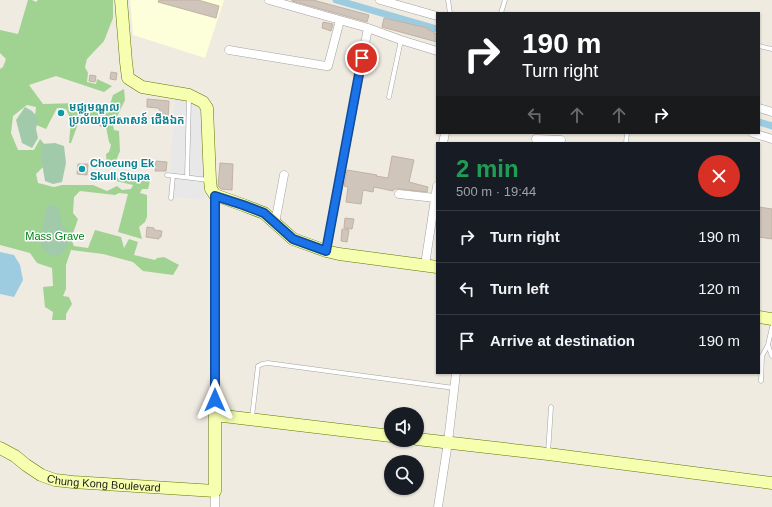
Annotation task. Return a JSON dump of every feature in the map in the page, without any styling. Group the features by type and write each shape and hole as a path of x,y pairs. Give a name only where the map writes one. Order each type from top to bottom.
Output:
{"main road":[{"path":"121,0 128,78 142,87 189,96 203,102 207,108 210,180 211,189 215,196 264,213 293,239 326,251 431,266"},
{"path":"760,317 772,319"},
{"path":"215,491 215,415 384,435"},
{"path":"424,440 772,483"},
{"name":"Chung Kong Boulevard","path":"0,448 41,475 55,480 215,491"}],"street":[{"path":"269,0 368,28 436,51"},
{"path":"380,0 436,16"},
{"path":"229,50 328,66 340,20"},
{"path":"326,251 368,28"},
{"path":"760,108 772,112"},
{"path":"756,134 772,139"},
{"path":"536,138 561,140"},
{"path":"275,223 284,175"},
{"path":"431,266 436,192"},
{"path":"399,194 435,198"},
{"path":"215,196 215,415"},
{"path":"438,507 448,442 456,374"},
{"path":"215,491 215,507"}],"lane":[{"path":"448,0 450,12"},
{"path":"501,12 505,0"},
{"path":"389,97 401,40"},
{"path":"760,46 772,49"},
{"path":"187,177 189,96"},
{"path":"167,175 210,180"},
{"path":"171,198 174,176"},
{"path":"760,381 762,356 768,344 772,327"},
{"path":"768,344 772,356"},
{"path":"252,420 258,366 268,363 454,388"},
{"path":"548,454 551,407"}],"shaded area":[{"path":"130,0 224,0 205,58 133,35"},
{"path":"175,99 196,104 200,109 202,116 204,200 168,196"}],"green space":[{"path":"28,0 36,2 38,0 113,0 113,18 104,41 87,59 85,67 88,73 87,82 96,84 97,79 112,86 104,92 56,76 29,85 43,104 78,103 99,113 108,111 113,95 124,89 125,100 113,125 114,130 119,131 120,151 113,168 107,167 106,154 109,152 111,145 109,142 104,117 93,117 82,113 71,143 69,143 71,120 66,109 57,108 46,129 34,124 36,107 27,105 13,116 11,133 18,150 34,150 40,139 41,140 48,149 45,165 36,174 38,183 54,187 62,185 93,185 107,191 117,186 122,190 131,189 133,185 116,181 116,178 121,176 150,181 148,189 142,189 140,193 147,195 147,217 145,222 139,227 142,239 118,232 128,194 119,193 115,195 80,191 74,197 73,213 78,219 71,239 74,246 88,248 95,230 121,237 124,248 129,239 138,242 134,255 155,260 157,258 164,257 179,265 173,275 143,271 133,262 103,254 71,250 66,265 66,289 63,296 69,297 72,304 66,314 66,320 52,320 53,312 45,307 43,287 53,286 52,268 37,263 30,253 0,245 0,69 3,67 6,59 0,53 0,30 18,34"},
{"path":"25,107 32,111 38,118 36,129 38,138 32,148 22,143 16,120"},
{"path":"55,143 64,146 66,163 62,182 53,184 45,181 42,163 42,144"},
{"name":"Mass Grave","path":"47,205 56,206 60,213 61,224 68,230 68,245 65,251 58,256 49,255 41,245 42,230"}],"water":[{"path":"0,252 14,255 20,265 23,280 14,297 0,294"}],"building":[{"path":"159,0 198,0 219,6 216,18 158,2"},
{"path":"292,0 313,0 369,15 367,22"},
{"path":"384,18 428,28 428,30 436,34 436,42 382,27"},
{"path":"323,22 333,24 331,31 322,28"},
{"path":"111,72 117,73 116,80 110,79"},
{"path":"90,75 96,76 95,82 89,81"},
{"path":"147,99 169,101 168,119 161,119 161,112 158,108 147,107"},
{"path":"102,118 106,120 106,124 102,127 99,125 99,120"},
{"path":"392,156 414,160 409,182 428,187 427,192 400,189 394,189 393,191 374,187 373,192 363,190 361,204 346,202 348,187 344,186 347,170 388,178"},
{"path":"156,161 167,162 166,171 155,171"},
{"path":"220,163 233,164 232,190 221,189 218,186"},
{"name":"Choeung Ek Skull Stupa","path":"78,164 88,164 87,175 77,174"},
{"path":"760,207 772,209 772,239 760,237"},
{"path":"345,218 354,219 352,229 344,228"},
{"path":"147,227 162,231 161,237 159,237 159,239 146,237"},
{"path":"342,229 349,230 347,242 341,241"}],"waterway":[{"path":"336,0 436,29"},
{"path":"760,122 772,126"}],"place":[{"name":"មជ្ឈមណ្ឌល ប្រល័យពូជសាសន៍ ជើងឯក","path":"61,113"},
{"name":"Choeung Ek Skull Stupa","path":"82,169"}],"route":[{"path":"215,400 215,196 264,213 293,239 326,251 362,58"}]}
